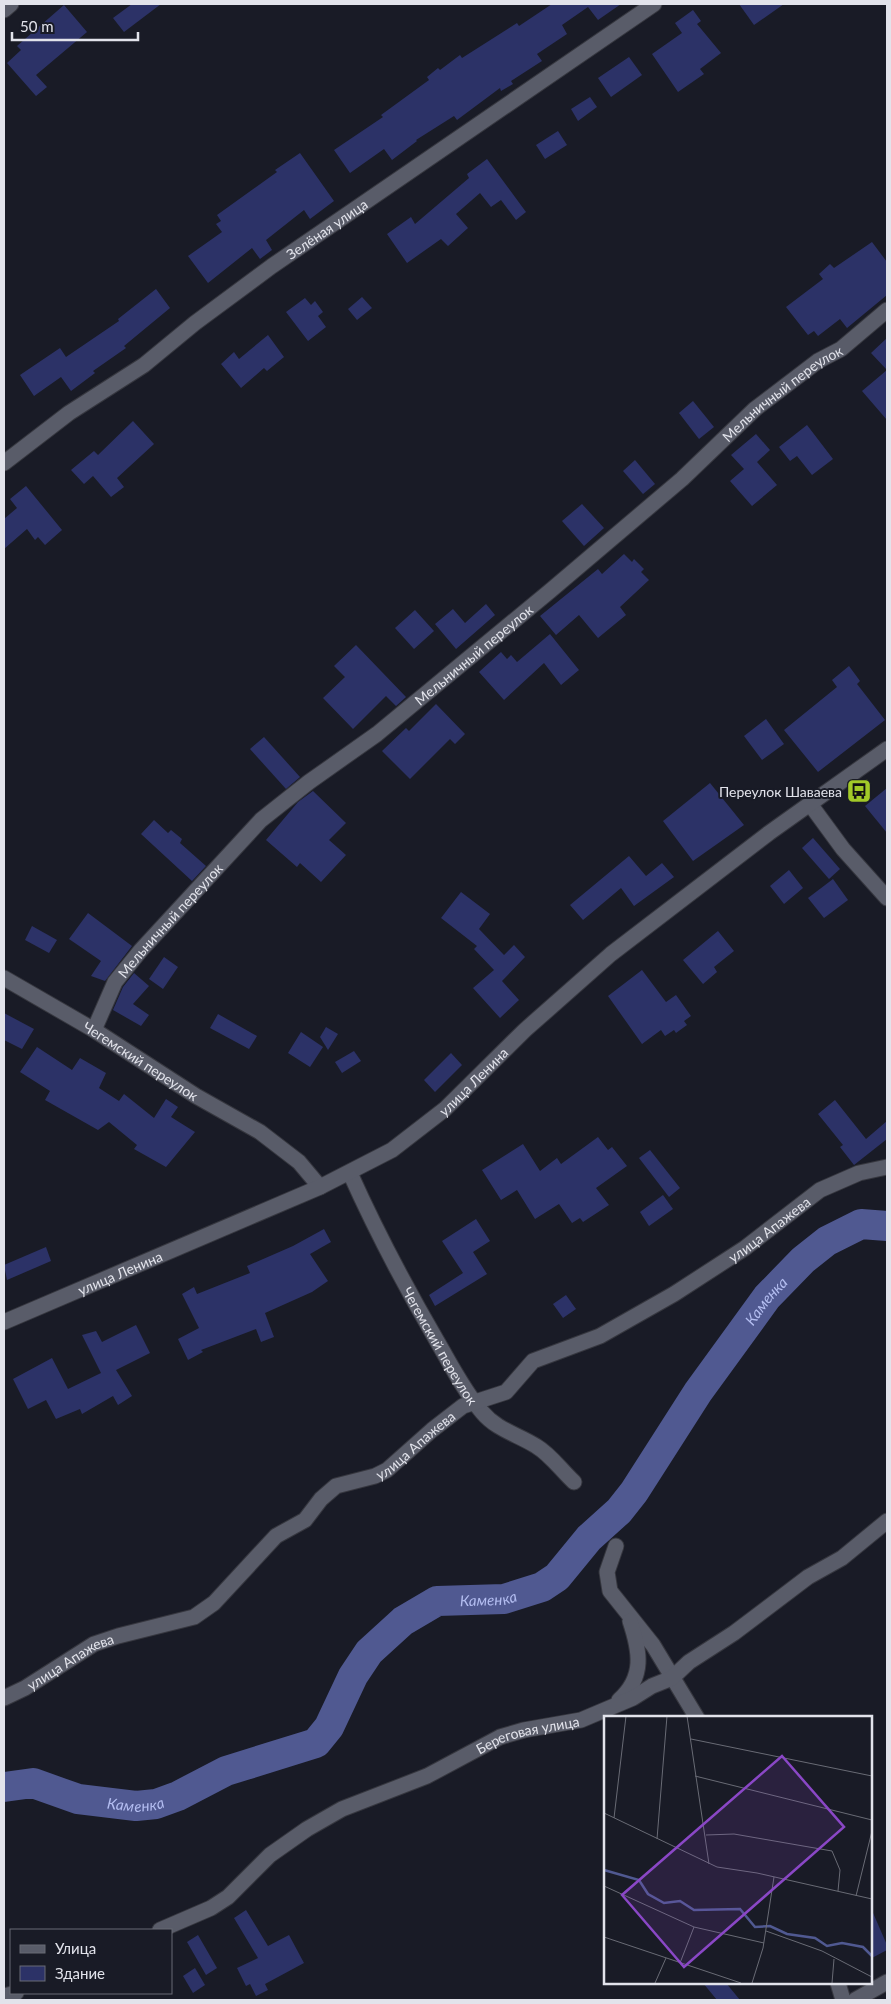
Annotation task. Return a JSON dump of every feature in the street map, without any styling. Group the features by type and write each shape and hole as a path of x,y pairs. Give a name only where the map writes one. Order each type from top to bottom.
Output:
{"street":[{"path":"4,10 11,4"},
{"name":"Зелёная улица","path":"4,463 68,414 144,365 195,323 272,266 654,4"},
{"name":"Мельничный переулок","path":"94,1030 115,982 152,937 261,820 309,782 377,734 550,591 682,479 755,409 818,361 841,349 887,310"},
{"name":"улица Ленина","path":"4,1322 320,1187 392,1150 428,1124 588,973 689,893 887,749"},
{"path":"810,804 843,849 887,898"},
{"name":"Чегемский переулок","path":"4,978 94,1030 196,1096 280,1146 299,1162 320,1187"},
{"name":"улица Апажева","path":"4,1698 25,1688 94,1644 194,1617 204,1611 276,1536 305,1520 321,1499 336,1486 375,1476 387,1470 401,1460 432,1430 463,1406 506,1392 533,1361 539,1357 600,1336 674,1294 745,1248 820,1190 859,1173 887,1167"},
{"name":"Чегемский переулок","path":"350,1173 381,1241 462,1385 481,1412 503,1430 535,1445 550,1456 574,1482"},
{"name":"Береговая улица","path":"162,1929 212,1908 239,1887 270,1855 307,1829 342,1809 427,1776 500,1737 524,1730 581,1720 609,1709 672,1678 689,1662 734,1633 808,1577 842,1558 887,1522"},
{"path":"616,1546 609,1563 607,1581 610,1591 653,1645 696,1716"},
{"path":"609,1709 632,1687 638,1673 636,1642 629,1616"},
{"path":"855,2000 887,1982"},
{"path":"838,1984 843,2000"}],"building":[{"path":"132,4 161,4 124,32 113,18"},
{"path":"552,4 621,4 598,20 588,7 562,25 567,34 537,54 542,61 511,81 513,84 501,91 500,88 457,120 454,116 416,140 392,160 384,149 350,173 334,150 383,117 381,115 429,80 427,77 438,68 440,70 460,55 462,58 517,23 519,26"},
{"path":"739,4 784,4 754,25"},
{"path":"64,5 87,32 36,75 47,87 36,96 7,63 21,50 17,46"},
{"path":"693,10 701,21 697,24 721,53 700,69 704,74 678,92 652,54 682,33 675,23"},
{"path":"629,57 642,75 611,97 598,78"},
{"path":"590,97 597,107 578,121 571,109"},
{"path":"558,131 567,145 545,159 536,145"},
{"path":"300,153 334,201 310,219 304,210 266,240 272,250 260,259 252,248 208,283 188,256 222,232 216,224 221,221 217,215"},
{"path":"487,159 526,212 516,220 501,200 491,207 480,193 456,214 468,228 448,246 441,239 407,263 387,234 411,217 415,224 469,178 467,174"},
{"path":"872,242 887,262 887,295 847,328 840,319 818,336 814,331 808,335 786,307 823,279 819,274 830,264 834,268"},
{"path":"156,289 170,308 124,346 126,348 93,371 95,373 71,391 61,377 34,396 20,375 60,348 66,357 119,321 118,319"},
{"path":"362,297 372,308 357,320 348,309"},
{"path":"305,298 311,305 315,301 323,312 318,316 326,327 308,341 286,312"},
{"path":"268,335 284,357 267,371 264,368 241,388 221,364 234,352 239,359"},
{"path":"887,338 887,370 871,353"},
{"path":"887,370 887,420 862,391"},
{"path":"693,401 714,427 699,439 679,413"},
{"path":"133,421 154,444 117,478 124,487 111,497 93,476 84,484 71,470 94,451 98,455"},
{"path":"807,425 833,459 812,475 797,456 790,461 779,447"},
{"path":"756,434 770,450 757,462 777,485 752,506 730,481 744,469 731,455"},
{"path":"635,460 655,484 643,494 623,471"},
{"path":"26,486 62,530 45,545 38,537 35,540 27,529 4,549 4,519 17,508 10,499"},
{"path":"582,504 604,528 584,546 562,521"},
{"path":"624,554 632,562 634,559 644,569 641,572 649,580 620,607 626,615 598,638 579,615 556,635 540,616 598,569 602,574"},
{"path":"486,604 495,615 456,649 435,624 453,609 465,623"},
{"path":"415,610 434,631 414,649 395,628"},
{"path":"550,634 579,670 561,685 544,663 504,700 479,672 501,652 507,659 511,655 517,662"},
{"path":"356,645 406,697 396,706 386,696 353,729 323,698 345,677 334,666"},
{"path":"849,666 860,681 857,684 885,720 818,772 784,730 837,687 832,680"},
{"path":"436,704 465,734 455,744 450,739 410,779 382,751 406,728 409,731"},
{"path":"766,719 784,744 762,760 744,736"},
{"path":"264,737 300,777 286,789 250,749"},
{"path":"710,783 744,825 693,861 663,821"},
{"path":"887,788 887,833 865,806"},
{"path":"313,791 346,823 329,840 346,855 321,882 300,863 297,867 266,840 298,802"},
{"path":"154,820 168,833 171,830 182,839 180,843 206,866 192,881 141,834"},
{"path":"813,838 840,869 829,879 802,848"},
{"path":"629,856 646,876 662,863 674,877 634,906 621,888 583,920 570,905"},
{"path":"789,870 803,888 784,904 770,886"},
{"path":"833,879 848,900 824,918 808,898"},
{"path":"461,892 490,914 479,929 504,955 514,945 525,957 502,981 519,1000 500,1018 473,988 494,970 474,949 477,946 441,918"},
{"path":"88,913 132,946 105,981 91,976 101,961 69,939"},
{"path":"32,926 57,940 49,953 25,940"},
{"path":"718,931 734,951 714,967 717,972 703,984 683,960"},
{"path":"164,957 178,967 163,989 149,979"},
{"path":"642,970 666,1002 676,995 691,1016 684,1021 687,1025 676,1033 674,1030 665,1036 661,1030 642,1044 608,996"},
{"path":"134,973 149,986 133,1004 149,1015 141,1026 113,1010 123,987"},
{"path":"4,1013 34,1029 22,1049 4,1040"},
{"path":"218,1014 257,1036 249,1049 210,1028"},
{"path":"326,1027 338,1034 328,1050 320,1037"},
{"path":"301,1032 323,1047 310,1067 288,1053"},
{"path":"37,1047 72,1070 80,1058 106,1073 99,1088 119,1101 124,1094 154,1118 166,1099 178,1107 171,1117 195,1132 166,1167 134,1149 137,1145 109,1122 98,1130 45,1100 50,1091 20,1072"},
{"path":"354,1051 361,1061 342,1073 335,1062"},
{"path":"451,1053 462,1065 435,1092 424,1080"},
{"path":"835,1100 866,1139 887,1121 887,1139 854,1165 840,1147 843,1145 818,1114"},
{"path":"598,1137 608,1150 612,1147 627,1166 596,1188 609,1205 583,1222 580,1218 572,1223 559,1204 535,1219 517,1190 501,1200 482,1170 523,1144 540,1171 557,1158 561,1164"},
{"path":"650,1150 680,1188 669,1197 639,1158"},
{"path":"663,1195 673,1209 649,1226 640,1212"},
{"path":"476,1219 490,1241 473,1252 487,1274 435,1306 429,1295 463,1273 442,1241"},
{"path":"324,1229 331,1242 310,1254 328,1281 312,1292 265,1313 274,1337 261,1342 256,1329 201,1350 203,1352 188,1360 178,1339 199,1328 182,1294 194,1287 197,1294 250,1273 247,1266 293,1246"},
{"path":"46,1247 51,1261 7,1280 4,1265"},
{"path":"566,1295 576,1309 563,1318 553,1304"},
{"path":"136,1325 150,1353 116,1370 132,1396 118,1405 113,1396 82,1414 80,1409 56,1419 46,1400 28,1409 13,1379 52,1358 68,1389 101,1373 82,1335 96,1331 102,1342"},
{"path":"871,1908 887,1945 887,1950 871,1958"},
{"path":"246,1910 268,1946 289,1935 304,1963 265,1984 268,1990 256,1996 250,1984 246,1986 237,1968 258,1958 234,1918"},
{"path":"198,1935 217,1968 206,1975 187,1942"},
{"path":"195,1968 205,1985 193,1993 183,1976"},
{"path":"704,1984 727,1984 740,2000 717,2000"}],"waterway":[{"name":"Каменка","path":"4,1787 33,1783 78,1799 136,1806 156,1804 178,1796 226,1771 316,1743 329,1727 353,1676 369,1652 403,1621 437,1601 504,1599 542,1587 557,1577 589,1538 619,1511 634,1492 698,1392 767,1297 803,1260 827,1241 861,1224 887,1226"}],"place":[{"name":"Переулок Шаваева","path":"859,791"}]}
